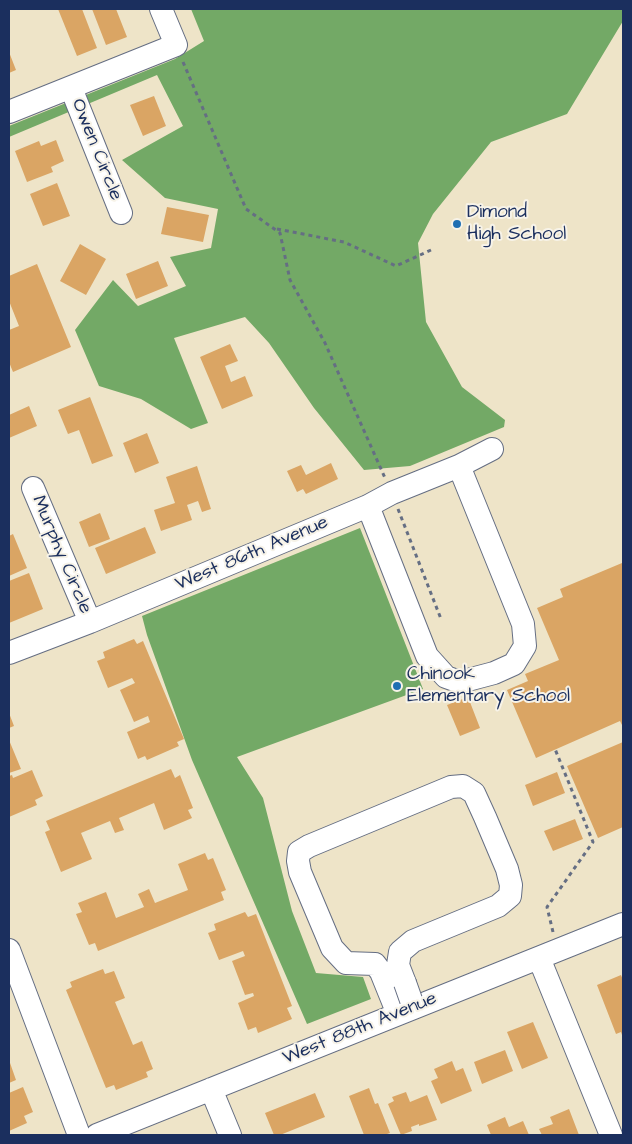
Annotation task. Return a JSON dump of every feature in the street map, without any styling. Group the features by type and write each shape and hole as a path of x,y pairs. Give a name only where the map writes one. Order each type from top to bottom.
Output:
{"street":[{"path":"9,112 176,46 160,9"},
{"name":"Owen Circle","path":"71,88 121,213"},
{"name":"West 86th Avenue","path":"9,653 90,622 368,506 459,466 492,449"},
{"path":"368,506 427,656 446,676 460,682 494,673 514,664 525,646 523,624 459,466"},
{"name":"Murphy Circle","path":"33,488 90,622"},
{"path":"451,786 463,786 474,793 507,869 511,885 510,896 498,906 422,937 400,952 398,965 407,1001 374,964 346,963 332,948 300,872 299,852 309,846 451,786"},
{"name":"West 88th Avenue","path":"97,1135 211,1089 407,1001 539,958 623,924"},
{"path":"9,950 80,1135"},
{"path":"539,958 611,1135"},
{"path":"211,1089 230,1135"}],"path":[{"path":"176,46 246,209 280,233 290,280 325,343 386,479"},
{"path":"274,229 344,242 396,266 431,250"},
{"path":"397,505 441,618"},
{"path":"555,749 593,842 547,907 552,929 561,949"}],"green space":[{"path":"191,9 623,9 623,21 567,114 491,142 433,214 418,243 426,322 462,387 505,420 504,427 410,466 364,470 314,408 269,343 245,317 174,338 208,423 191,429 141,399 99,386 75,330 113,280 138,306 186,286 170,257 211,248 218,209 165,198 122,160 183,126 157,75 9,137 9,126 175,59 204,41"},
{"path":"360,528 423,689 237,757 263,798 292,911 316,973 363,977 371,999 307,1024 192,760 147,635 142,616"}],"building":[{"path":"58,9 82,9 97,48 77,56"},
{"path":"92,9 116,9 127,37 106,45"},
{"path":"9,52 16,70 9,73"},
{"path":"154,96 166,126 143,136 130,105"},
{"path":"56,140 64,161 51,167 53,172 27,182 15,151 39,141 41,146"},
{"path":"57,183 70,216 43,226 30,194"},
{"path":"167,207 209,215 203,242 161,234"},
{"path":"80,244 106,259 86,295 60,281"},
{"path":"158,261 168,286 136,299 126,274"},
{"path":"37,264 71,347 13,372 9,362 9,330 19,326 9,301 9,276"},
{"path":"230,344 238,361 225,366 231,382 245,376 253,396 222,409 200,357"},
{"path":"90,397 113,456 92,464 79,430 68,434 58,410"},
{"path":"29,406 37,426 9,438 9,415"},
{"path":"147,433 159,463 135,473 123,443"},
{"path":"331,463 338,479 306,494 303,489 297,492 287,471 301,465 306,475"},
{"path":"197,466 211,509 202,512 198,501 187,505 192,520 161,531 154,510 175,503 166,477"},
{"path":"100,513 110,539 89,547 79,522"},
{"path":"145,527 156,553 106,574 95,548"},
{"path":"13,534 27,568 9,576 9,536"},
{"path":"622,563 623,727 620,721 536,758 507,690 528,681 525,674 559,660 537,608 563,597 560,589"},
{"path":"29,573 43,609 9,623 9,581"},
{"path":"134,639 137,644 143,641 184,739 177,742 179,746 147,760 145,756 138,759 127,732 150,722 148,716 134,722 120,690 135,683 132,678 108,688 97,661 105,658 103,652"},
{"path":"468,697 480,728 460,736 447,705"},
{"path":"9,713 14,726 9,728"},
{"path":"9,740 21,769 9,773"},
{"path":"623,742 623,827 598,838 567,766"},
{"path":"171,769 175,778 180,775 193,808 188,810 192,818 164,830 154,803 119,818 124,830 115,833 110,821 81,833 92,859 61,872 45,832 50,830 46,821"},
{"path":"32,770 43,796 35,800 37,805 9,817 9,776 12,775 13,778"},
{"path":"557,772 565,793 533,806 525,785"},
{"path":"575,819 583,839 553,851 544,831"},
{"path":"205,853 208,860 213,858 226,890 221,892 224,900 98,951 95,943 89,945 76,914 82,912 78,903 106,892 116,918 144,907 138,894 149,889 155,903 188,890 178,864"},
{"path":"245,912 248,917 256,914 292,1006 287,1008 292,1019 258,1033 256,1027 248,1030 238,1003 254,996 253,993 245,995 232,961 245,956 243,951 219,960 208,933 216,930 214,924"},
{"path":"103,969 105,974 114,971 125,998 115,1002 133,1045 142,1041 153,1069 146,1072 148,1077 116,1090 114,1085 106,1088 66,990 72,987 70,982"},
{"path":"621,975 623,980 623,1038 621,1032 616,1034 597,985"},
{"path":"533,1022 548,1058 522,1069 507,1032"},
{"path":"505,1050 513,1071 482,1084 474,1062"},
{"path":"9,1060 16,1080 9,1083"},
{"path":"452,1061 456,1071 463,1068 472,1091 441,1104 431,1081 438,1078 434,1069"},
{"path":"23,1087 33,1112 24,1116 27,1123 9,1131 9,1093"},
{"path":"369,1088 375,1104 378,1103 390,1133 384,1135 364,1135 349,1096"},
{"path":"406,1092 410,1102 427,1095 437,1120 411,1127 412,1131 401,1135 388,1104 394,1101 392,1097"},
{"path":"315,1093 325,1117 280,1135 274,1135 265,1113"},
{"path":"569,1109 579,1135 542,1135 539,1129 553,1124 550,1117"},
{"path":"505,1117 509,1127 523,1121 529,1135 491,1135 487,1125"}],"place":[{"name":"Dimond High School","path":"457,224"},
{"name":"Chinook Elementary School","path":"397,686"}]}
